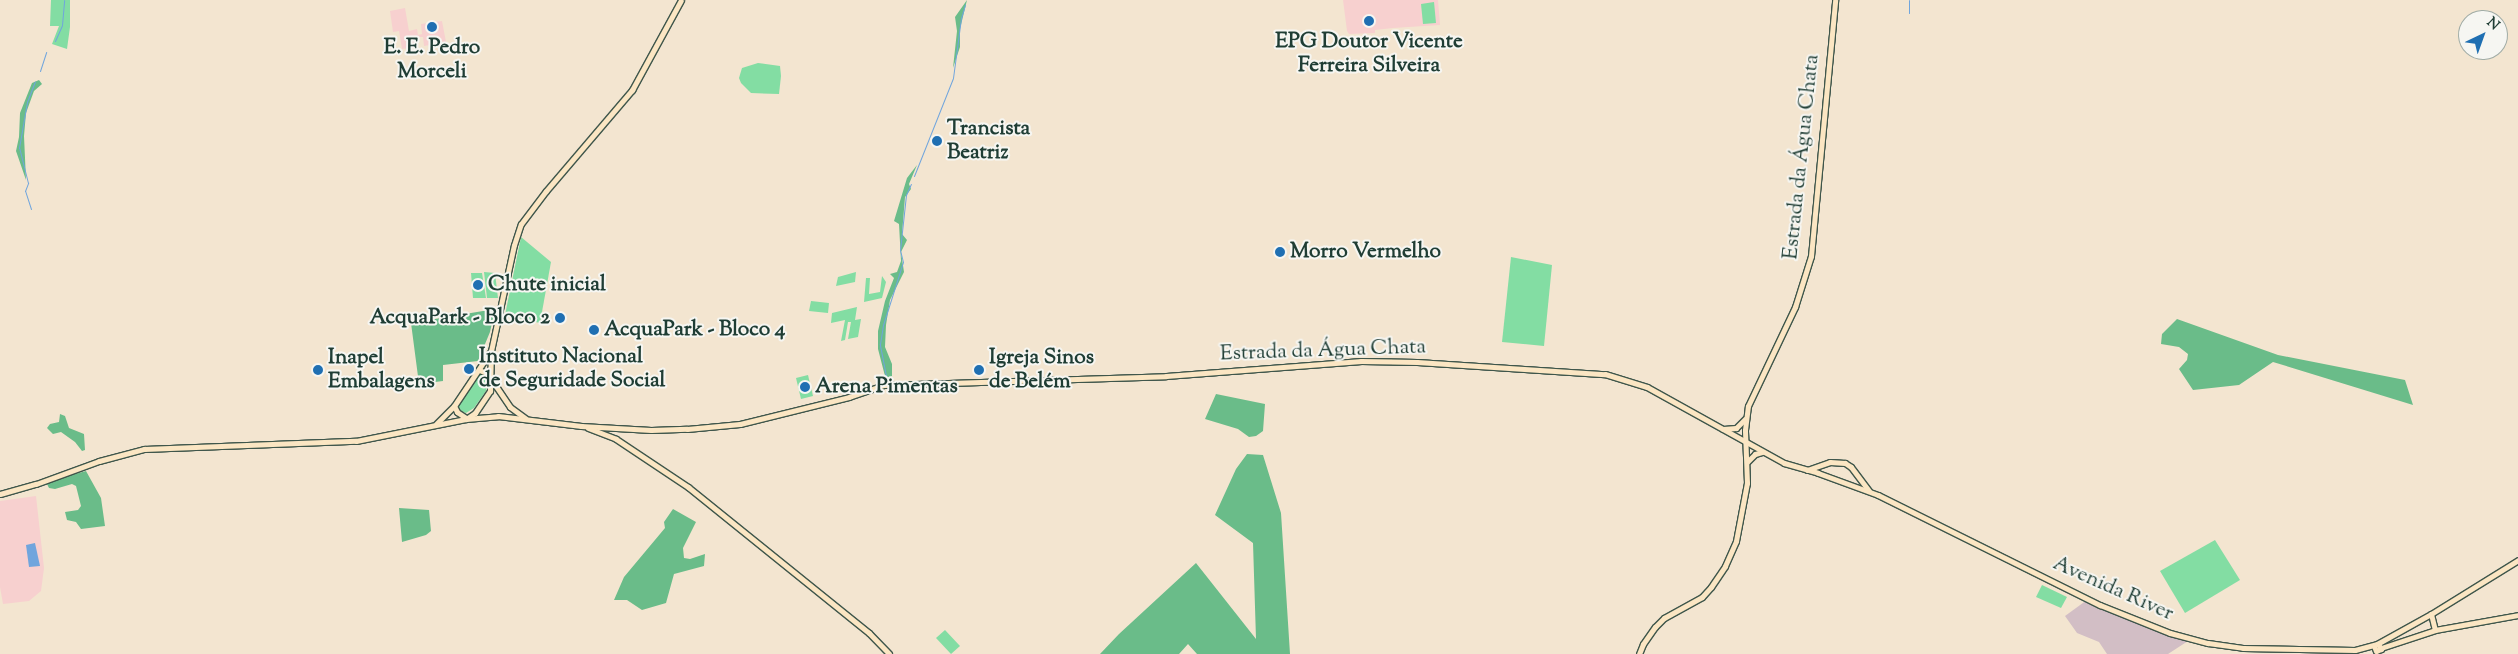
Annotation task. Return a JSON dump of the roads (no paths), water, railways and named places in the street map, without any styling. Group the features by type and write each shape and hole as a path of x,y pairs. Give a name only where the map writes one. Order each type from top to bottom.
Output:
{"street":[{"path":"454,406 457,412 466,418 475,412 486,398 492,380 491,351 514,245 521,224 546,191 632,90 681,0"},
{"name":"Estrada da Água Chata","path":"1745,442 1745,419 1756,387 1795,307 1811,256 1835,0"},
{"path":"436,424 454,406 491,351"},
{"name":"Estrada da Água Chata","path":"0,494 36,484 108,458 144,449 356,441 488,415 580,426 651,430 740,424 848,397 884,385 1166,376 1388,360 1604,374 1647,387 1745,442"},
{"path":"479,370 487,373 496,390 510,407 526,419"},
{"path":"1723,429 1736,428 1745,419"},
{"path":"580,426 616,439 688,488 869,632 890,654"},
{"path":"1640,654 1643,644 1664,618 1702,597 1720,576 1731,553 1740,526 1747,483 1745,442"},
{"name":"Avenida River","path":"1745,442 1784,463 1870,492 2100,605 2170,633 2208,643 2243,648 2325,650 2377,647"},
{"path":"1747,464 1755,454 1762,452"},
{"name":"Avenida River","path":"1807,470 1830,462 1845,463 1851,467 1870,492"},
{"path":"2377,647 2518,560"},
{"path":"2431,614 2435,630"},
{"path":"2377,647 2435,630 2518,615"}],"water":[{"path":"35,543 40,566 29,567 26,545"}],"waterway":[{"path":"55,41 62,25 64,0"},
{"path":"1909,0 1909,13"},
{"path":"914,176 953,78 961,18 965,5"},
{"path":"40,71 46,52"},
{"path":"31,209 25,191 28,183 19,148 27,102 35,81"},
{"path":"886,376 880,344 883,325 903,262 900,250 906,195 911,184"}],"place":[{"name":"EPG Doutor Vicente Ferreira Silveira","path":"1369,21"},
{"name":"E. E. Pedro Morceli","path":"432,27"},
{"name":"Trancista Beatriz","path":"937,141"},
{"name":"Morro Vermelho","path":"1280,252"},
{"name":"Chute inicial","path":"478,285"},
{"name":"AcquaPark - Bloco 2","path":"560,318"},
{"name":"AcquaPark - Bloco 4","path":"594,330"},
{"name":"Instituto Nacional de Seguridade Social","path":"469,369"},
{"name":"Inapel Embalagens","path":"318,370"},
{"name":"Igreja Sinos de Belém","path":"979,370"},
{"name":"Arena Pimentas","path":"805,387"}]}
